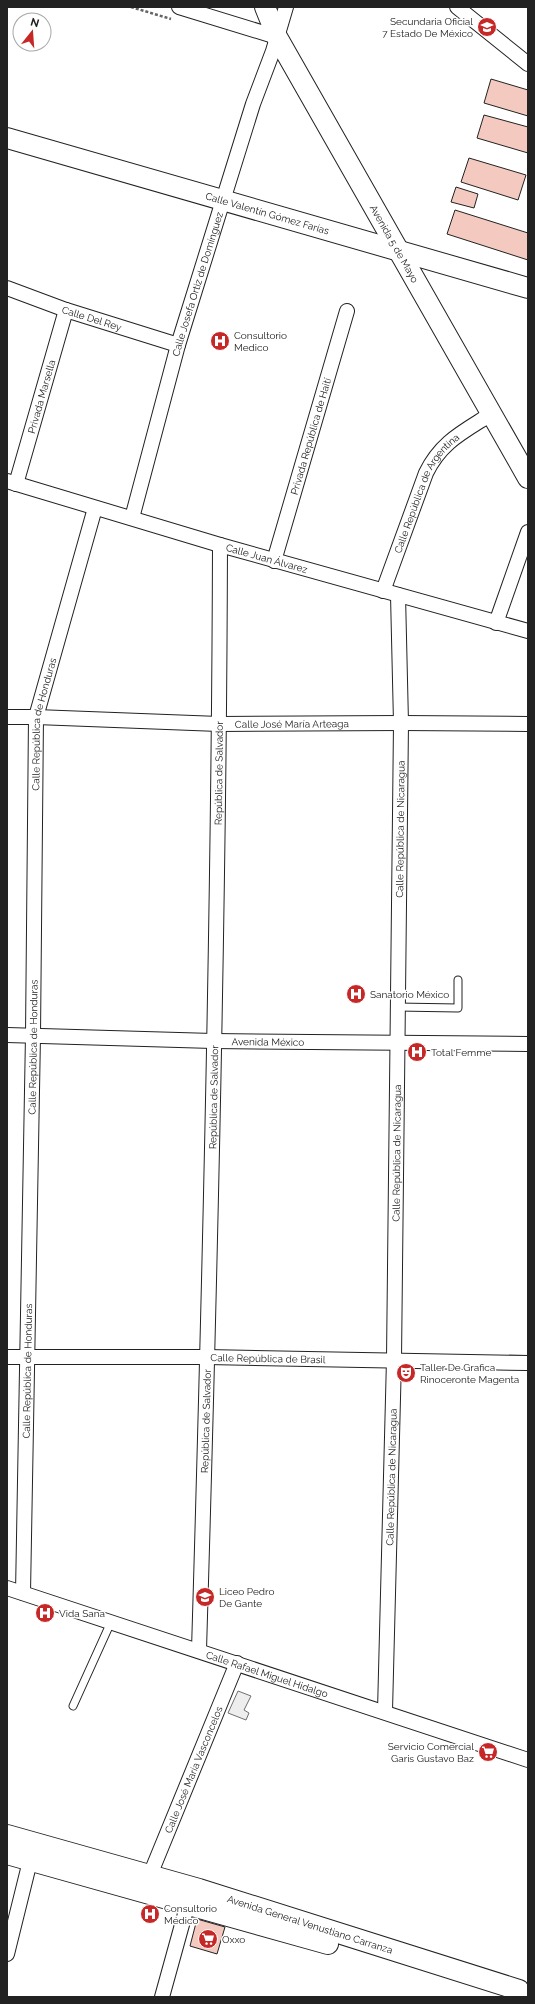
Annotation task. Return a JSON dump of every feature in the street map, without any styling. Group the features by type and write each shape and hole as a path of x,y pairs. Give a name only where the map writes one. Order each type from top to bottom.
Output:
{"main road":[{"name":"Avenida 5 de Mayo","path":"266,7 277,38 528,478"},
{"name":"Calle Valentín Gómez Farías","path":"7,138 528,288"},
{"name":"Avenida General Venustiano Carranza","path":"7,1835 32,1851 188,1903 517,1993"},
{"name":"Avenida General Venustiano Carranza","path":"7,1854 32,1851 150,1875 517,1993"}],"street":[{"path":"179,7 277,38"},
{"name":"Calle Josefa Ortiz de Domínguez","path":"132,518 178,345 253,104 277,38 286,7"},
{"path":"457,7 528,64"},
{"name":"Calle Del Rey","path":"7,288 66,310 178,345"},
{"name":"Privada Marsella","path":"11,482 66,310"},
{"name":"Privada República de Haití","path":"274,561 347,311"},
{"name":"Calle República de Argentina","path":"383,591 433,458 447,444 491,414"},
{"name":"Calle Juan Álvarez","path":"11,482 274,561 528,631"},
{"name":"Calle República de Honduras","path":"24,1593 33,1035 36,717 95,508"},
{"path":"496,623 528,532"},
{"name":"República de Salvador","path":"199,1650 207,1357 219,724 220,545"},
{"name":"Calle República de Nicaragua","path":"385,1711 394,1359 396,1042 401,723 398,595"},
{"name":"Calle José María Arteaga","path":"7,717 219,724 528,724"},
{"name":"Avenida México","path":"7,1035 213,1040 528,1044"},
{"name":"Calle República de Brasil","path":"7,1358 207,1357 394,1359 528,1363"},
{"name":"Calle Rafael Miguel Hidalgo","path":"7,1588 385,1711 528,1760"},
{"name":"Calle José María Vasconcelos","path":"150,1875 237,1663"},
{"path":"7,1954 32,1851"},
{"path":"162,1997 188,1903"}],"lane":[{"path":"397,1007 458,1008 458,980"},
{"path":"73,1706 111,1622"}],"shaded area":[{"path":"238,1691 251,1696 244,1710 249,1713 246,1720 228,1713"}],"building":[{"path":"491,79 528,90 528,116 484,103"},
{"path":"484,115 528,127 528,153 477,138"},
{"path":"469,158 526,175 518,200 461,182"},
{"path":"456,187 478,194 474,208 451,202"},
{"path":"455,210 528,233 528,260 447,234"},
{"path":"197,1919 225,1927 217,1954 190,1946"}],"place":[{"name":"Secundaria Oficial 7 Estado De México","path":"487,27"},
{"name":"Consultorio Medico","path":"220,341"},
{"name":"Sanatorio México","path":"356,994"},
{"name":"Total Femme","path":"417,1052"},
{"name":"Taller De Grafica Rinoceronte Magenta","path":"406,1373"},
{"name":"Liceo Pedro De Gante","path":"205,1597"},
{"name":"Vida Sana","path":"45,1613"},
{"name":"Servicio Comercial Garis Gustavo Baz","path":"488,1752"},
{"name":"Consultorio Médico","path":"150,1914"},
{"name":"Oxxo","path":"208,1939"}]}
